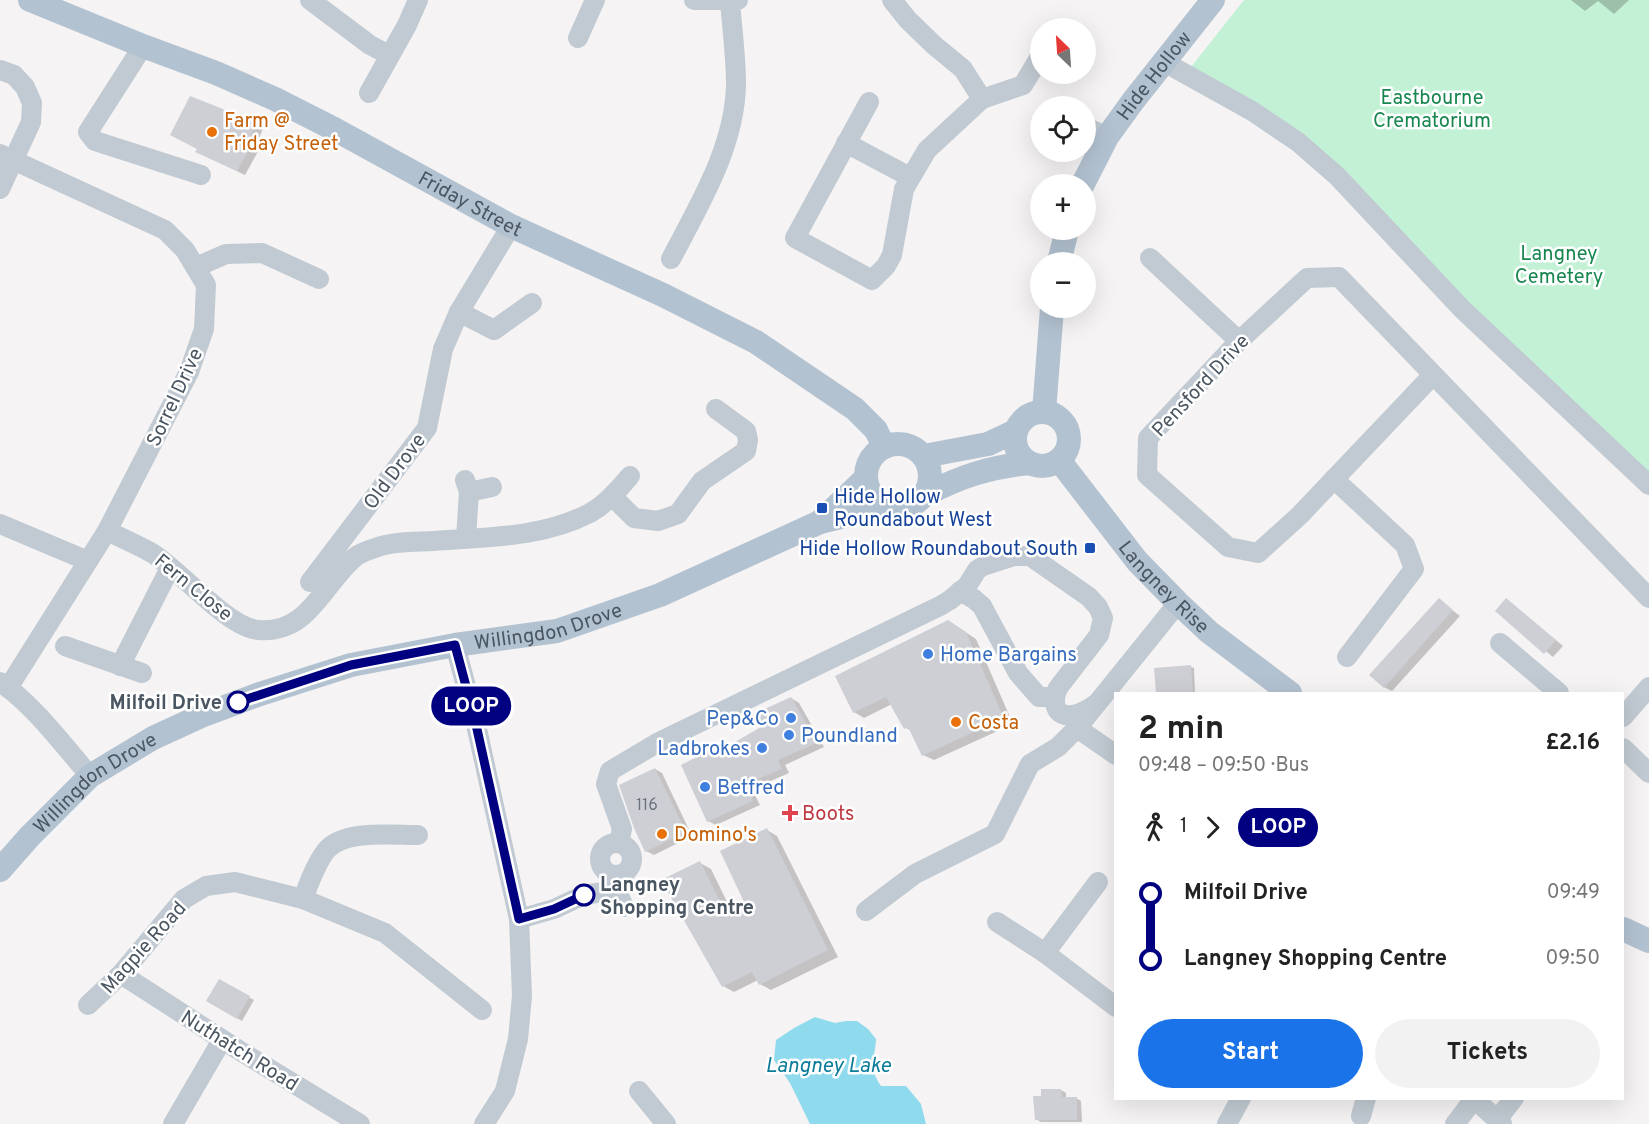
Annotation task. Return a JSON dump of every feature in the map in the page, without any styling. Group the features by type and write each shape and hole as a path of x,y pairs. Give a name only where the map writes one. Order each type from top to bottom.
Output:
{"main road":[{"name":"Friday Street","path":"30,0 216,73 275,99 511,226 663,295 756,342 855,409 876,430 884,447"},
{"name":"Hide Hollow","path":"1096,132 1164,62 1213,0"},
{"path":"1044,412 1051,318"},
{"path":"925,495 953,480 984,469 1030,463 1045,465 1059,460 1069,445 1069,435 1061,419 1053,414 1035,412 1020,423 1016,431 1015,440 1018,449 1030,463"},
{"path":"924,456 988,444 1016,431"},
{"path":"901,444 918,450 929,465 930,486 925,495 908,508 897,509 886,506 872,495 866,478 871,460 884,447 901,444"},
{"name":"Langney Rise","path":"1059,460 1137,561 1178,603 1209,632 1289,692"},
{"name":"Willingdon Drove","path":"820,522 866,478"},
{"name":"Willingdon Drove","path":"0,870 30,836 90,776 153,738 201,716 257,695 351,665 455,645 557,631 660,595 820,522 886,506"},
{"path":"1624,929 1649,941"}],"street":[{"path":"310,0 370,45 389,56"},
{"path":"369,93 407,25 418,0"},
{"path":"579,38 596,0"},
{"path":"672,260 707,189 727,141 736,84 734,0 694,0"},
{"path":"892,0 915,27 963,69 982,99"},
{"path":"143,46 88,132 95,141 201,175"},
{"path":"1164,62 1252,111 1298,142 1337,176 1462,309 1649,485"},
{"path":"0,70 14,75 25,87 32,103 31,122 6,156 0,189"},
{"path":"869,102 795,238 872,280 886,266 892,255 904,189 927,150 982,99 1023,85 1030,73"},
{"path":"846,143 909,177"},
{"name":"Sorrel Drive","path":"4,685 107,531 189,372 204,329 206,285 185,250 165,230 6,156"},
{"name":"Old Drove","path":"310,582 427,428 443,349 459,312 511,226"},
{"path":"196,267 226,254 262,253 319,279"},
{"path":"1150,258 1239,341"},
{"name":"Pensford Drive","path":"1433,375 1300,515 1258,553 1228,547 1148,475 1148,438 1239,341 1307,278 1339,277 1649,598"},
{"path":"459,312 494,330 532,303"},
{"path":"612,496 634,519 658,521 678,514 702,481 746,451 748,440 746,431 716,409"},
{"name":"Fern Close","path":"107,531 152,554 230,620 255,630 277,630 302,618 356,556 377,547 499,537 550,530 591,512 612,496 630,476"},
{"path":"1334,479 1405,545 1414,569 1347,657"},
{"path":"466,538 467,486 492,487"},
{"path":"0,524 88,561"},
{"path":"619,843 622,829 606,784 610,771 657,743 940,606 967,586 977,570 1014,556 1030,556 1093,603 1103,618 1099,635 1058,688 1054,697 1055,705 1061,713 1070,716 1083,712 1096,704"},
{"path":"120,666 170,568"},
{"path":"960,591 982,606 1018,673 1039,697 1054,697"},
{"path":"866,911 915,874 995,834 1030,764 1058,747 1077,728 1178,603"},
{"path":"1500,643 1558,692"},
{"path":"455,645 475,720 519,919 522,996 518,1039 505,1091 484,1124"},
{"path":"65,646 142,673"},
{"path":"4,685 47,726 90,776"},
{"path":"1624,716 1649,687"},
{"path":"1077,728 1114,754"},
{"path":"1624,749 1649,773"},
{"path":"303,899 326,850 346,838 380,834 418,836"},
{"path":"519,919 554,909 584,895 603,892 618,879 631,866 632,856 628,847 619,843 609,844 600,857 602,866 618,879 624,907"},
{"path":"584,895 602,866"},
{"name":"Magpie Road","path":"88,1005 121,974 184,899 206,886 235,882 303,899 385,933 482,1010"},
{"path":"1045,953 1098,882"},
{"path":"997,922 1045,953 1114,1005"},
{"name":"Nuthatch Road","path":"121,974 222,1040 360,1124"},
{"path":"173,1124 222,1040"},
{"path":"639,1091 666,1124"},
{"path":"1227,1124 1239,1100"},
{"path":"1455,1124 1472,1100"},
{"path":"1475,1100 1499,1122 1513,1100"}],"green space":[{"path":"1244,0 1649,0 1649,474 1427,264 1345,175 1191,67"}],"water":[{"name":"Langney Lake","path":"815,1017 835,1023 857,1021 868,1029 876,1039 872,1062 876,1078 881,1086 906,1086 921,1104 926,1124 810,1124 790,1083 774,1060 776,1040"}],"building":[{"name":"Farm @ Friday Street","path":"190,96 256,122 249,140 254,141 237,171 195,152 197,149 170,135"},
{"path":"1439,598 1453,610 1384,688 1369,675"},
{"path":"1506,598 1556,640 1544,654 1495,611"},
{"name":"Home Bargains","path":"948,620 966,632 1004,718 922,756 908,727 904,729 886,697 853,713 835,676"},
{"path":"1191,665 1193,692 1156,692 1154,668"},
{"path":"791,697 817,743 778,760 782,769 746,784 753,801 707,822 681,765 726,742 728,746 761,727 754,714"},
{"path":"655,768 686,832 645,852 619,785"},
{"path":"767,828 828,950 759,985 752,972 722,987 661,880 700,861 726,913 745,904 720,851"},
{"path":"219,979 250,996 237,1019 206,1001"},
{"path":"1041,1089 1061,1089 1062,1097 1077,1097 1077,1120 1035,1120 1033,1096 1041,1096"}],"bus line":[{"name":"LOOP","path":"238,702 351,665 455,645 475,720 519,919 554,909 584,895"}],"place":[{"name":"Farm @ Friday Street","path":"212,132"},
{"name":"Hide Hollow Roundabout West","path":"822,508"},
{"name":"Hide Hollow Roundabout South","path":"1090,548"},
{"name":"Home Bargains","path":"928,654"},
{"name":"Milfoil Drive","path":"238,702"},
{"name":"Pep&Co","path":"791,718"},
{"name":"Costa","path":"956,722"},
{"name":"Poundland","path":"789,735"},
{"name":"Ladbrokes","path":"762,748"},
{"name":"Betfred","path":"705,787"},
{"name":"Boots","path":"790,813"},
{"name":"Domino's","path":"662,834"},
{"name":"Langney Shopping Centre","path":"584,895"}],"park label":[{"name":"Eastbourne Crematorium","path":"1432,108"},
{"name":"Langney Cemetery","path":"1559,264"}]}
